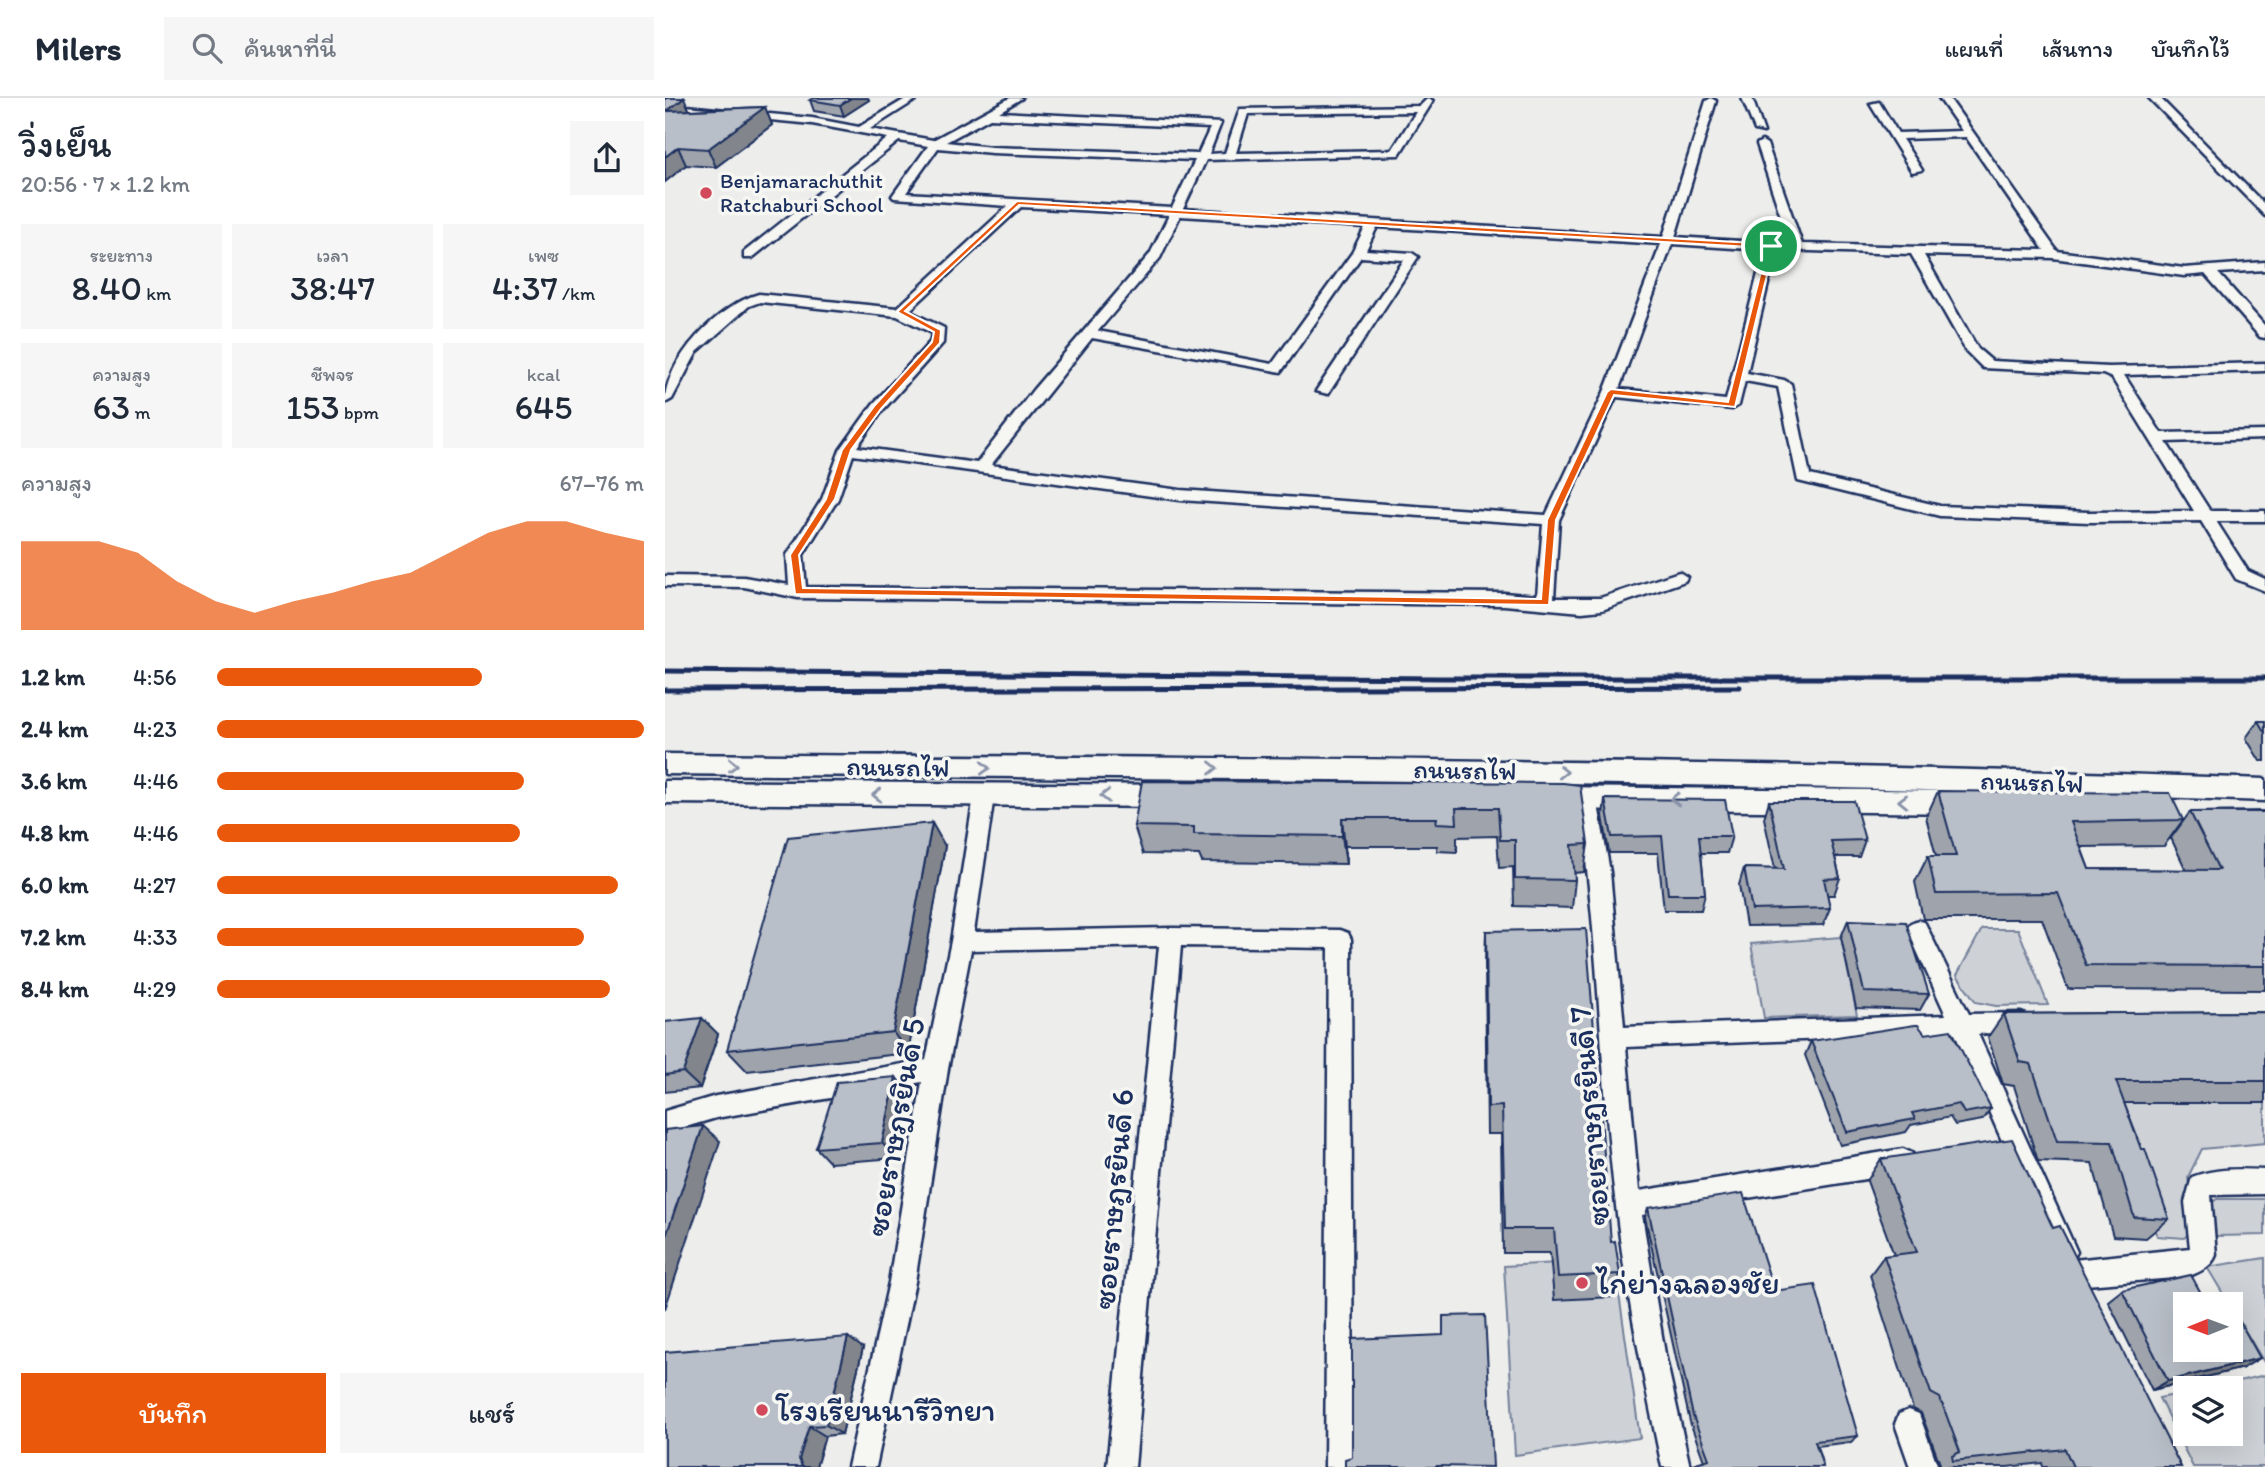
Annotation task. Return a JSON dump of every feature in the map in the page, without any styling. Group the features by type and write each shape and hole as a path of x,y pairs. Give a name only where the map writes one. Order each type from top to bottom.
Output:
{"street":[{"path":"862,129 913,98"},
{"path":"1017,98 935,144 898,196 1797,248 2053,254 2153,270 2210,272 2227,267 2265,266"},
{"path":"1747,98 1760,130"},
{"path":"1944,98 2053,254"},
{"path":"2154,98 2265,212"},
{"path":"1545,603 1551,520 1611,392 1668,240 1711,101"},
{"path":"1875,104 1916,170"},
{"path":"665,107 771,116 862,129 935,144 1053,153 1202,157 1395,153 1425,105 1244,111 1230,156"},
{"path":"981,469 1038,393 1156,255 1217,125 989,115"},
{"path":"1896,136 1969,134"},
{"path":"748,255 897,137"},
{"path":"1762,144 1797,248"},
{"path":"900,312 1017,203"},
{"path":"1089,333 1276,369 1358,253 1373,223"},
{"path":"1611,392 1732,405 1771,246"},
{"path":"1915,250 1973,351 1988,365 2108,371 2265,367"},
{"path":"1323,391 1412,257 1358,253"},
{"path":"2210,272 2265,334"},
{"path":"665,398 691,350 744,303 759,298 900,312 939,331 936,343 878,407 847,450 830,499 795,555 798,592"},
{"path":"2108,371 2117,375 2242,575 2265,585"},
{"path":"1738,376 1784,384 1803,478 1940,511 2207,518 2265,516"},
{"path":"2156,438 2265,435"},
{"path":"847,450 1179,495 1551,520"},
{"path":"665,581 744,582 798,592 1504,599 1582,606 1602,604 1679,577"},
{"name":"ถนนรถไฟ","path":"665,764 1009,769 1253,767 1995,780 2265,790"},
{"path":"1229,796 1253,767"},
{"name":"ถนนรถไฟ","path":"665,792 1587,799 2265,809"},
{"name":"ซอยราษฎรยินดี 5","path":"862,1467 902,1282 936,1069 963,941 984,796"},
{"name":"ซอยราษฎรยินดี 7","path":"1587,799 1600,872 1616,1037 1628,1205 1652,1354 1676,1467"},
{"path":"1918,929 2085,1297"},
{"path":"963,941 1171,937 1340,939 1339,1467"},
{"name":"ซอยราษฎรยินดี 6","path":"1121,1467 1171,937"},
{"path":"1616,1037 2050,1023"},
{"path":"665,1122 716,1107 936,1069"},
{"path":"1989,1147 2015,1143"},
{"path":"1628,1205 1922,1158"},
{"path":"2073,1273 2187,1264 2203,1255 2197,1202 2201,1186 2216,1181 2265,1182"},
{"path":"1909,1424 1924,1467"}],"shaded area":[{"path":"1982,929 2018,929 2048,1005 1996,1006 1976,1002 1957,975"},
{"path":"1841,937 1857,1015 1764,1018 1751,944"},
{"path":"2112,1103 2265,1103 2265,1143 2202,1149 2188,1177 2194,1229 2184,1238 2157,1236"},
{"path":"2217,1199 2265,1199 2265,1235 2216,1236 2205,1222 2203,1209"},
{"path":"2265,1258 2265,1364 2243,1327 2243,1292 2222,1292 2207,1267"},
{"path":"1614,1260 1640,1438 1515,1455 1504,1266"},
{"path":"2265,1375 2265,1467 2193,1467 2183,1446 2243,1446 2243,1380"},
{"path":"2173,1395 2173,1426 2159,1398"}],"building":[{"path":"665,98 684,98 667,111 765,107 708,149 678,147 665,157"},
{"path":"851,98 840,105 810,100"},
{"path":"2258,721 2265,721 2265,733"},
{"path":"1142,781 1580,785 1588,844 1572,845 1575,880 1515,879 1515,840 1500,840 1498,808 1456,808 1457,824 1436,823 1437,818 1342,818 1342,836 1194,834 1194,827 1134,826"},
{"path":"1938,791 2170,793 2183,820 2071,822 2089,869 2219,870 2190,812 2265,812 2265,966 2086,965 2058,893 1936,894 1928,856 1956,856"},
{"path":"1605,799 1725,800 1732,836 1699,836 1705,894 1668,894 1662,836 1612,837"},
{"path":"1769,801 1854,801 1865,840 1831,841 1840,878 1824,879 1830,908 1752,910 1744,868 1784,869"},
{"path":"932,823 893,1032 727,1050 788,837"},
{"path":"1848,920 1906,922 1929,994 1864,992"},
{"path":"1586,929 1611,1242 1615,1241 1620,1274 1558,1277 1554,1229 1505,1229 1502,1106 1488,1107 1486,931"},
{"path":"2265,1012 2265,1081 2116,1081 2141,1149 2145,1149 2169,1219 2134,1217 2112,1142 2057,1141 2031,1064 2020,1062 2004,1014"},
{"path":"702,1018 683,1072 665,1075 665,1022"},
{"path":"1918,1025 1925,1034 1951,1030 1991,1108 1964,1113 1959,1104 1912,1113 1915,1119 1847,1132 1811,1041"},
{"path":"896,1077 882,1143 816,1148 837,1082"},
{"path":"703,1126 665,1239 665,1130"},
{"path":"2012,1139 2053,1228 2060,1226 2181,1467 2073,1467 2065,1449 1953,1461 1952,1456 1960,1452 1940,1398 1931,1393 1884,1256 1917,1252 1881,1159"},
{"path":"1743,1193 1774,1291 1815,1285 1858,1436 1815,1441 1823,1467 1694,1467 1693,1464 1709,1459 1693,1416 1648,1208"},
{"path":"2191,1275 2200,1292 2173,1292 2173,1362 2243,1362 2243,1328 2260,1358 2188,1376 2173,1376 2173,1380 2168,1381 2122,1290"},
{"path":"1485,1315 1493,1467 1345,1467 1345,1459 1352,1457 1352,1339 1443,1335 1443,1316"},
{"name":"โรงเรียนนารีวิทยา","path":"848,1337 826,1425 809,1426 799,1459 802,1467 665,1467 665,1352"}],"railway":[{"path":"665,671 1441,678 2265,678"},
{"path":"665,690 1740,687"}],"place":[{"name":"Benjamarachuthit Ratchaburi School","path":"706,193"},
{"name":"ไก่ย่างฉลองชัย","path":"1582,1283"},
{"name":"โรงเรียนนารีวิทยา","path":"762,1410"}],"route":[{"path":"1017,203 1771,246 1732,405 1611,392 1551,520 1545,603 1504,599 798,592 795,555 830,499 847,450 878,407 922,355 936,343 939,331 924,321 900,312 1017,203"}]}
